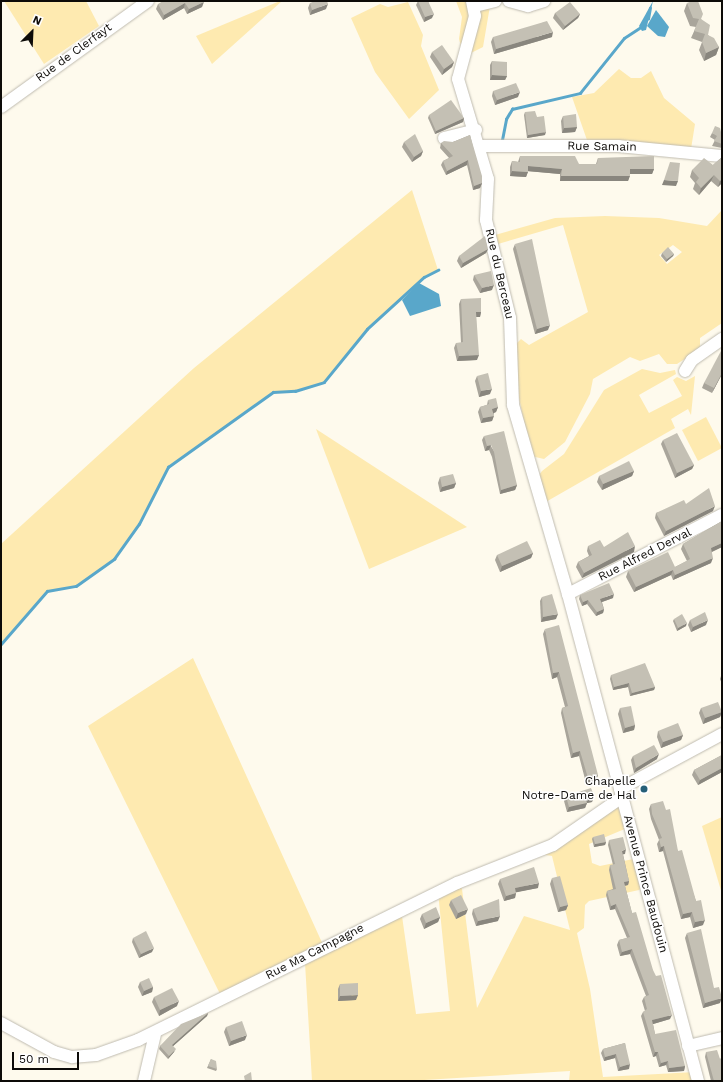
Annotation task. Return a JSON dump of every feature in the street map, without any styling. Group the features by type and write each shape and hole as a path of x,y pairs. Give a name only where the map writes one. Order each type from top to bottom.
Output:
{"street":[{"name":"Rue de Clerfayt","path":"1,107 148,1"},
{"path":"473,4 495,1"},
{"path":"509,1 528,6 544,1"},
{"name":"Rue du Berceau","path":"473,4 473,26 458,75 481,146 488,179 488,232 510,318 513,405 568,594"},
{"path":"444,138 476,130"},
{"name":"Rue Samain","path":"481,146 618,146 722,156"},
{"path":"685,372 692,360 722,339"},
{"name":"Rue Alfred Derval","path":"568,594 722,515"},
{"name":"Avenue Prince Baudouin","path":"568,594 698,1081"},
{"name":"Rue Ma Campagne","path":"1,1023 54,1052 72,1057 96,1055 155,1034 407,906 495,866 553,845 621,793 722,734"},
{"path":"144,1081 155,1034"},
{"path":"688,1046 722,1038"}],"shaded area":[{"path":"4,1 86,1 99,26 44,64"},
{"path":"282,1 212,64 196,36"},
{"path":"456,1 520,1 494,2 490,6 483,47 471,53 461,46 459,39 462,17"},
{"path":"408,2 423,35 421,46 439,90 409,119 375,72 351,18 380,4 388,7"},
{"path":"619,69 631,78 641,78 651,71 664,98 695,124 691,149 588,143 572,97 594,93"},
{"path":"412,190 438,270 424,277 367,329 324,382 295,391 273,392 168,467 139,524 114,559 76,586 47,591 1,644 1,544 194,368"},
{"path":"722,210 722,323 700,338 700,349 677,364 667,364 659,354 640,361 630,357 593,379 590,394 565,442 544,459 531,456 517,388 517,343 521,339 529,345 588,312 563,225 498,244 495,235 555,218 605,216 659,218 707,226","holes":["673,245 682,252 667,264 659,255"]},
{"path":"642,369 660,373 675,370 676,374 639,395 649,413 682,396 673,380 677,377 686,381 695,376 691,415 688,409 671,419 675,428 544,503 537,478 542,471 564,454 604,390"},
{"path":"706,417 722,448 698,461 682,430"},
{"path":"316,429 467,527 369,569"},
{"path":"193,658 324,947 401,909 416,1014 450,1011 438,892 461,881 477,1008 524,916 570,930 552,856 534,853 622,797 627,828 589,844 592,863 600,866 638,858 645,884 639,890 589,901 585,905 584,928 577,933 590,989 603,1077 695,1072 698,1081 569,1081 570,1071 408,1081 312,1081 305,963 223,1000 88,726"},
{"path":"722,817 722,894 702,826"}],"water":[{"path":"653,1 646,30 642,31 639,26"},
{"path":"656,10 669,27 665,37 658,36 647,26"},
{"path":"419,283 439,294 441,306 410,316 402,300"}],"building":[{"path":"163,1 204,2 189,9 185,3 164,15 158,4"},
{"path":"315,1 327,1 328,4 312,10 310,3"},
{"path":"418,1 428,1 434,14 425,17"},
{"path":"698,1 703,14 701,19 710,25 708,35 714,38 719,47 706,53 702,42 705,34 694,31 699,19 693,18 687,3"},
{"path":"570,2 580,14 565,26 555,13"},
{"path":"547,21 553,32 496,49 493,37"},
{"path":"442,45 454,62 444,69 432,52"},
{"path":"492,61 507,62 507,76 492,75"},
{"path":"516,83 520,92 497,100 493,91"},
{"path":"451,100 464,118 436,131 429,115"},
{"path":"535,111 537,117 544,116 546,132 528,135 525,112"},
{"path":"576,114 577,127 564,128 563,116"},
{"path":"715,126 720,128 722,144 714,141 717,136 712,133"},
{"path":"415,134 423,151 414,157 404,142"},
{"path":"470,135 482,176 482,183 474,186 468,160 447,171 443,161 453,156 441,143 444,141 453,142"},
{"path":"520,156 575,156 579,164 597,164 598,158 654,156 654,169 630,169 630,176 561,176 562,169 528,166 528,172 512,171 512,161 520,162"},
{"path":"722,157 722,179 720,181 714,175 701,188 696,182 699,178 692,170 704,158 713,165"},
{"path":"670,162 680,163 678,181 664,180"},
{"path":"485,236 488,249 463,263 459,256"},
{"path":"532,239 550,325 537,329 515,244"},
{"path":"668,247 674,254 667,259 662,253"},
{"path":"491,271 494,285 482,288 474,275"},
{"path":"481,298 481,312 476,312 479,355 459,356 456,343 463,342 461,299"},
{"path":"722,349 722,373 714,388 704,383"},
{"path":"488,373 492,389 481,391 477,376"},
{"path":"496,398 498,407 492,409 494,416 483,418 480,407 489,404 488,400"},
{"path":"504,431 517,485 501,490 494,452 491,445 487,446 484,436"},
{"path":"677,433 694,465 677,473 663,440"},
{"path":"629,461 634,471 603,484 599,476"},
{"path":"453,474 456,483 442,487 440,477"},
{"path":"709,488 715,506 666,531 656,513 684,500 686,504"},
{"path":"722,521 722,543 711,548 713,558 675,575 673,570 636,587 628,571 668,552 675,567 690,559 683,544"},
{"path":"628,532 635,546 584,573 578,562 592,555 588,546 600,540 604,547"},
{"path":"527,541 533,553 502,566 497,555"},
{"path":"609,583 614,594 600,599 604,609 597,612 588,600 583,602 580,595"},
{"path":"552,594 558,614 543,617 542,597"},
{"path":"705,612 708,620 693,627 690,620"},
{"path":"682,614 687,623 678,628 674,619"},
{"path":"559,625 598,775 588,778 580,751 573,753 562,708 568,706 559,672 553,673 545,629"},
{"path":"645,663 655,687 632,693 629,683 614,687 611,675"},
{"path":"718,702 722,712 705,718 701,708"},
{"path":"631,706 635,725 625,728 620,708"},
{"path":"678,723 683,735 663,742 658,731"},
{"path":"654,745 659,754 636,768 633,756"},
{"path":"722,755 722,768 700,780 694,770"},
{"path":"591,788 594,796 586,799 587,803 569,807 566,796"},
{"path":"663,801 666,810 670,809 678,851 682,850 696,901 701,900 705,920 695,922 692,912 683,914 664,846 661,847 659,839 662,838 652,814 651,804"},
{"path":"604,834 606,842 595,844 593,837"},
{"path":"623,837 626,849 622,851 629,881 624,882 632,913 636,912 653,970 656,976 661,975 672,1015 652,1020 655,1034 676,1030 685,1066 669,1068 668,1061 661,1063 658,1052 655,1052 643,1012 647,1009 644,997 649,995 632,949 622,952 619,940 630,937 616,904 611,906 607,891 616,889 610,865 615,864 609,840"},
{"path":"534,867 539,883 515,888 516,893 506,896 500,879"},
{"path":"560,876 568,905 560,907 552,878"},
{"path":"461,895 468,909 458,913 451,900"},
{"path":"499,899 500,916 478,921 473,909"},
{"path":"436,907 440,917 426,923 422,914"},
{"path":"701,929 714,988 719,987 722,998 705,1003 687,933"},
{"path":"146,931 154,948 141,954 133,938"},
{"path":"149,978 153,987 144,991 140,982"},
{"path":"358,983 358,995 340,996 340,984"},
{"path":"172,988 179,1001 160,1010 154,997"},
{"path":"208,1013 172,1045 176,1049 169,1056 160,1046 181,1024"},
{"path":"242,1021 247,1035 231,1041 226,1027"},
{"path":"625,1043 630,1064 620,1067 616,1054 605,1057 603,1049"},
{"path":"717,1050 720,1059 722,1057 722,1081 714,1081 706,1052"},
{"path":"211,1059 216,1061 217,1069 208,1066"},
{"path":"251,1072 252,1081 245,1081 244,1076"}],"waterway":[{"path":"648,19 650,8"},
{"path":"502,140 506,119 512,109 580,93 624,38 641,27"},
{"path":"1,644 47,591 76,586 114,559 139,524 168,467 273,392 295,391 324,382 367,329 424,277 438,270"}],"place":[{"name":"Chapelle Notre-Dame de Hal","path":"644,789"}]}
